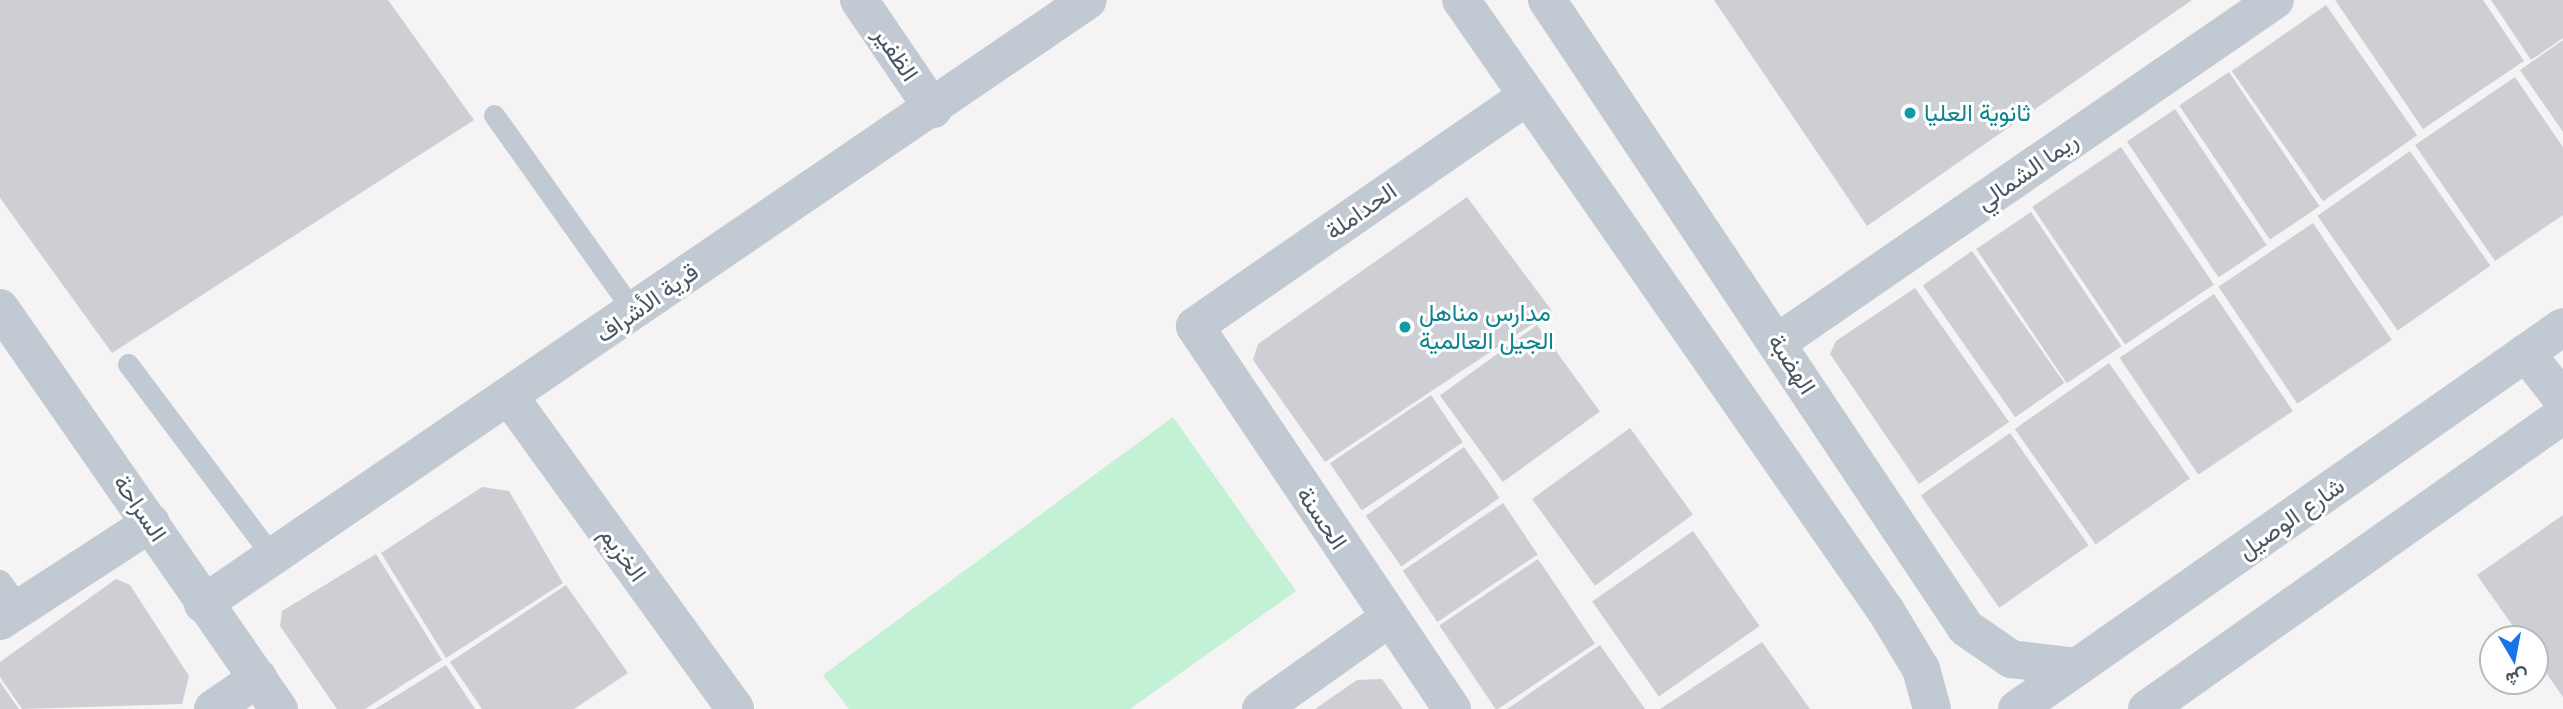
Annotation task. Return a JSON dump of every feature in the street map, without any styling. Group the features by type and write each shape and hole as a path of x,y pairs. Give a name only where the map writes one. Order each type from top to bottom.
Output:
{"street":[{"name":"الظفير","path":"859,0 933,109"},
{"name":"قرية الأشراف","path":"203,604 511,399 1088,0"},
{"path":"1461,0 1921,669 1932,709"},
{"name":"الهضبة","path":"1547,0 1778,342 1966,628 2011,659 2077,667"},
{"name":"ريما الشمالي","path":"1778,342 2275,0"},
{"name":"الحداملة","path":"1195,326 1527,96"},
{"name":"السراحة","path":"0,308 151,523 203,604 279,709"},
{"name":"الحسنة","path":"1195,326 1388,619 1452,709"},
{"name":"شارع الوصيل","path":"2018,709 2563,327"},
{"path":"2526,353 2563,400"},
{"name":"الخزيم","path":"511,399 735,709"},
{"path":"2147,709 2563,415"},
{"path":"1834,539 1884,506"},
{"path":"7,603 151,523"},
{"path":"1261,709 1388,619"},
{"path":"213,709 258,678"}],"lane":[{"path":"494,115 634,312"},
{"path":"128,364 273,557"}],"green space":[{"path":"1173,417 1296,591 1130,709 849,709 823,675"}],"building":[{"path":"0,0 388,0 474,120 112,353 0,198"},
{"name":"ثانوية العليا","path":"1714,0 2192,0 1867,226"},
{"path":"2335,0 2483,0 2524,61 2423,129"},
{"path":"2491,0 2563,0 2563,38 2531,60"},
{"path":"2326,5 2417,135 2323,201 2232,71"},
{"path":"2563,40 2563,132 2520,70"},
{"path":"2229,72 2320,206 2270,240 2179,106"},
{"path":"2515,77 2563,147 2563,215 2495,261 2415,145"},
{"path":"2175,109 2267,245 2219,277 2127,141"},
{"path":"2121,147 2214,285 2125,344 2032,207"},
{"path":"2410,151 2490,266 2398,330 2317,216"},
{"name":"مدارس مناهل الجيل العالمية","path":"1467,197 1552,311 1325,462 1253,360 1258,344"},
{"path":"2031,212 2122,346 2067,383 1976,249"},
{"path":"2313,223 2392,340 2297,404 2218,287"},
{"path":"1972,251 2064,383 2015,417 1923,285"},
{"path":"1915,288 2009,422 1919,484 1830,354 1836,341"},
{"path":"2214,294 2293,411 2198,475 2119,358"},
{"path":"1537,325 1600,412 1503,482 1440,396"},
{"path":"2109,363 2190,479 2096,544 2015,429"},
{"path":"1431,395 1463,442 1362,510 1330,463"},
{"path":"1630,428 1693,515 1595,586 1532,499"},
{"path":"2010,433 2089,545 1999,608 1921,496"},
{"path":"1464,447 1500,498 1401,567 1366,516"},
{"path":"482,487 509,491 563,583 446,658 381,553"},
{"path":"1503,503 1538,554 1437,622 1403,571"},
{"path":"2563,515 2563,697 2549,677 2549,625 2512,625 2477,575"},
{"path":"1693,531 1760,626 1659,697 1592,602"},
{"path":"376,554 442,660 365,709 337,709 280,626 282,611"},
{"path":"1538,559 1595,644 1496,709 1439,626"},
{"path":"116,579 130,585 189,676 182,704 22,709 0,677 0,662"},
{"path":"566,585 628,673 574,709 482,709 450,662"},
{"path":"1762,642 1810,709 1660,709"},
{"path":"1600,645 1645,709 1507,709"},
{"path":"446,665 475,709 375,709"},
{"path":"1382,679 1403,709 1315,709 1357,680"},
{"path":"0,682 19,709 0,709"}],"place":[{"name":"ثانوية العليا","path":"1910,113"},
{"name":"مدارس مناهل الجيل العالمية","path":"1405,327"}]}
